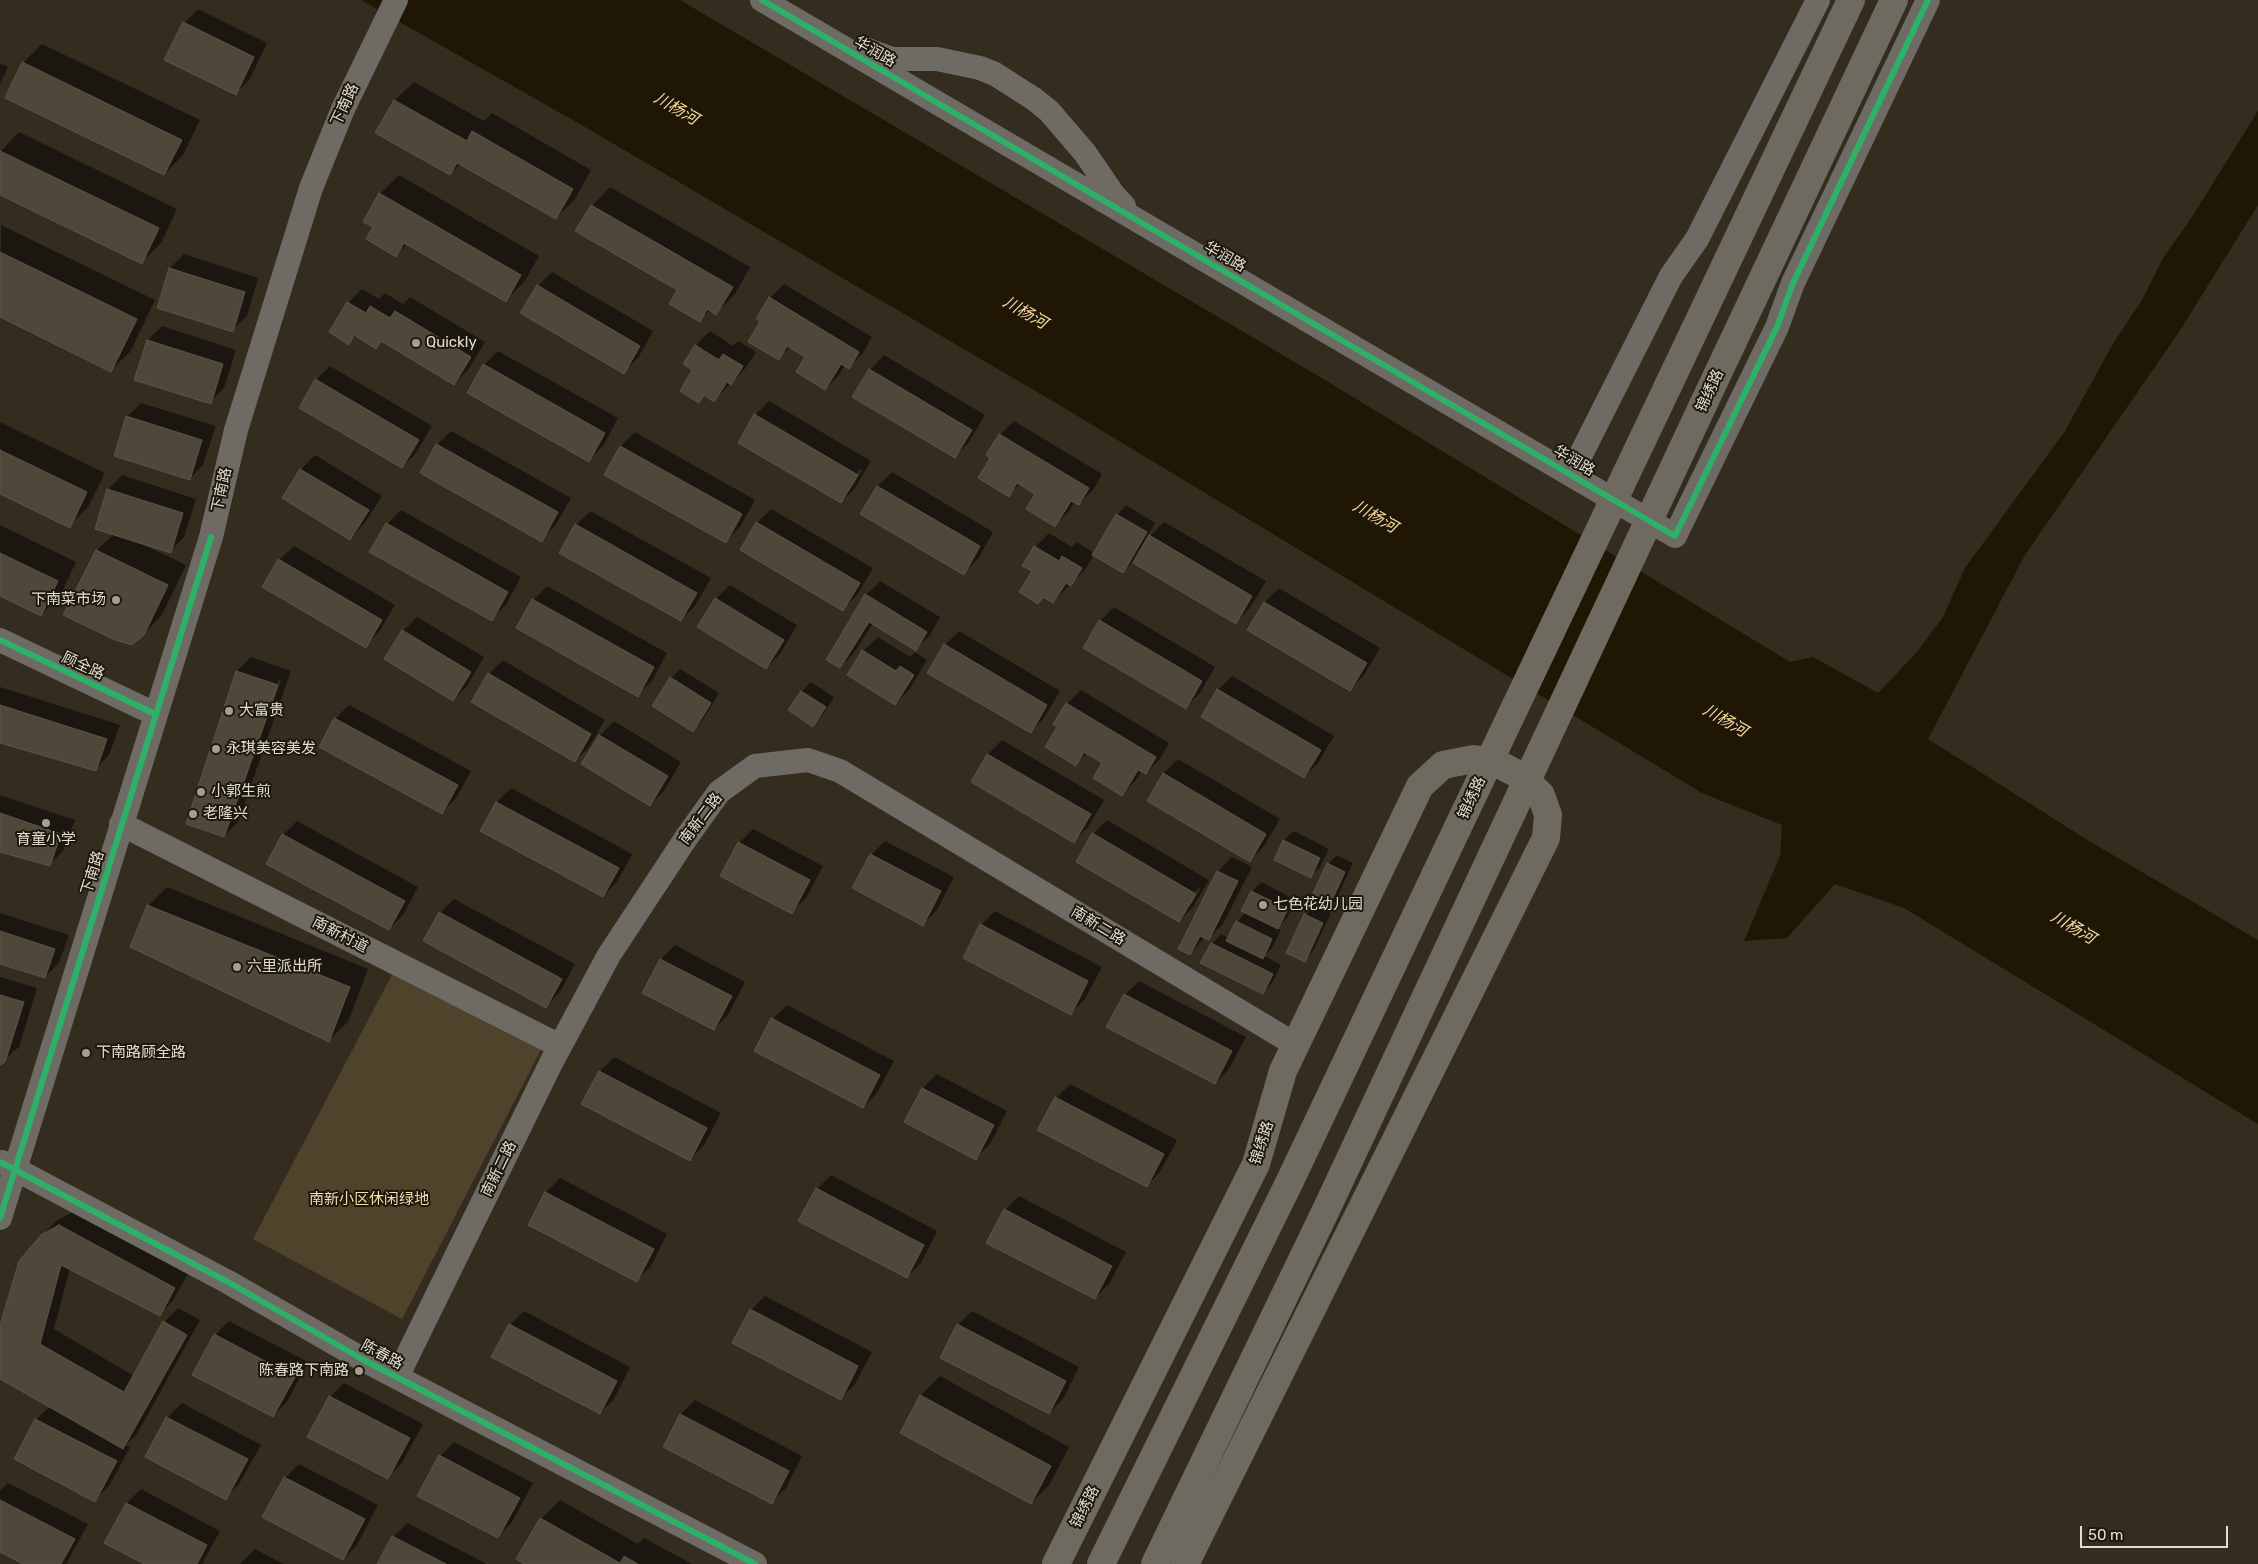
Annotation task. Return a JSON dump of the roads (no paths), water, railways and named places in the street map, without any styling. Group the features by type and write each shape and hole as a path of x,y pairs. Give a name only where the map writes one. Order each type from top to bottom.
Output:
{"main road":[{"name":"锦绣路","path":"1101,1564 1288,1185 1851,0"},
{"name":"锦绣路","path":"1155,1564 1326,1210 1894,0"},
{"name":"锦绣路","path":"1056,1564 1256,1164 1284,1071 1420,786 1444,764 1474,759 1495,762 1521,776 1541,795 1548,815 1546,838 1185,1564"}],"street":[{"name":"下南路","path":"0,1218 8,1165 121,824 211,537 236,430 298,228 314,180 342,109 396,0"},
{"name":"华润路","path":"762,0 1675,536 1778,327 1793,283 1928,0"},
{"path":"1571,474 1671,276 1697,239 1818,0"},
{"path":"814,31 892,59 937,59 980,68 995,74 1049,111 1085,153 1112,194 1140,222"},
{"name":"顾全路","path":"0,640 155,714"},
{"name":"南新二路","path":"397,1377 560,1046 609,955 686,838 719,792 755,766 808,760 840,770 1296,1046"},
{"name":"南新村道","path":"121,824 560,1046"},
{"name":"陈春路","path":"8,1165 228,1282 397,1377 755,1564"}],"water":[{"name":"川杨河","path":"361,0 680,0 1320,377 1790,662 1813,657 1878,693 1917,652 1943,617 1965,568 2065,431 2114,342 2142,300 2163,258 2192,217 2258,111 2258,205 2179,332 2025,555 1928,739 2089,841 2258,940 2258,1124 1904,908 1835,884 1787,938 1744,941 1780,856 1782,825 1702,793 1061,406 585,127"}],"place":[{"name":"Quickly","path":"416,343"},
{"name":"下南菜市场","path":"116,600"},
{"name":"大富贵","path":"229,711"},
{"name":"永琪美容美发","path":"216,749"},
{"name":"小郭生煎","path":"201,792"},
{"name":"老隆兴","path":"193,814"},
{"name":"育童小学","path":"46,823"},
{"name":"七色花幼儿园","path":"1263,905"},
{"name":"六里派出所","path":"237,967"},
{"name":"下南路顾全路","path":"86,1053"},
{"name":"陈春路下南路","path":"359,1371"}],"park label":[{"name":"南新小区休闲绿地","path":"369,1200"}]}
